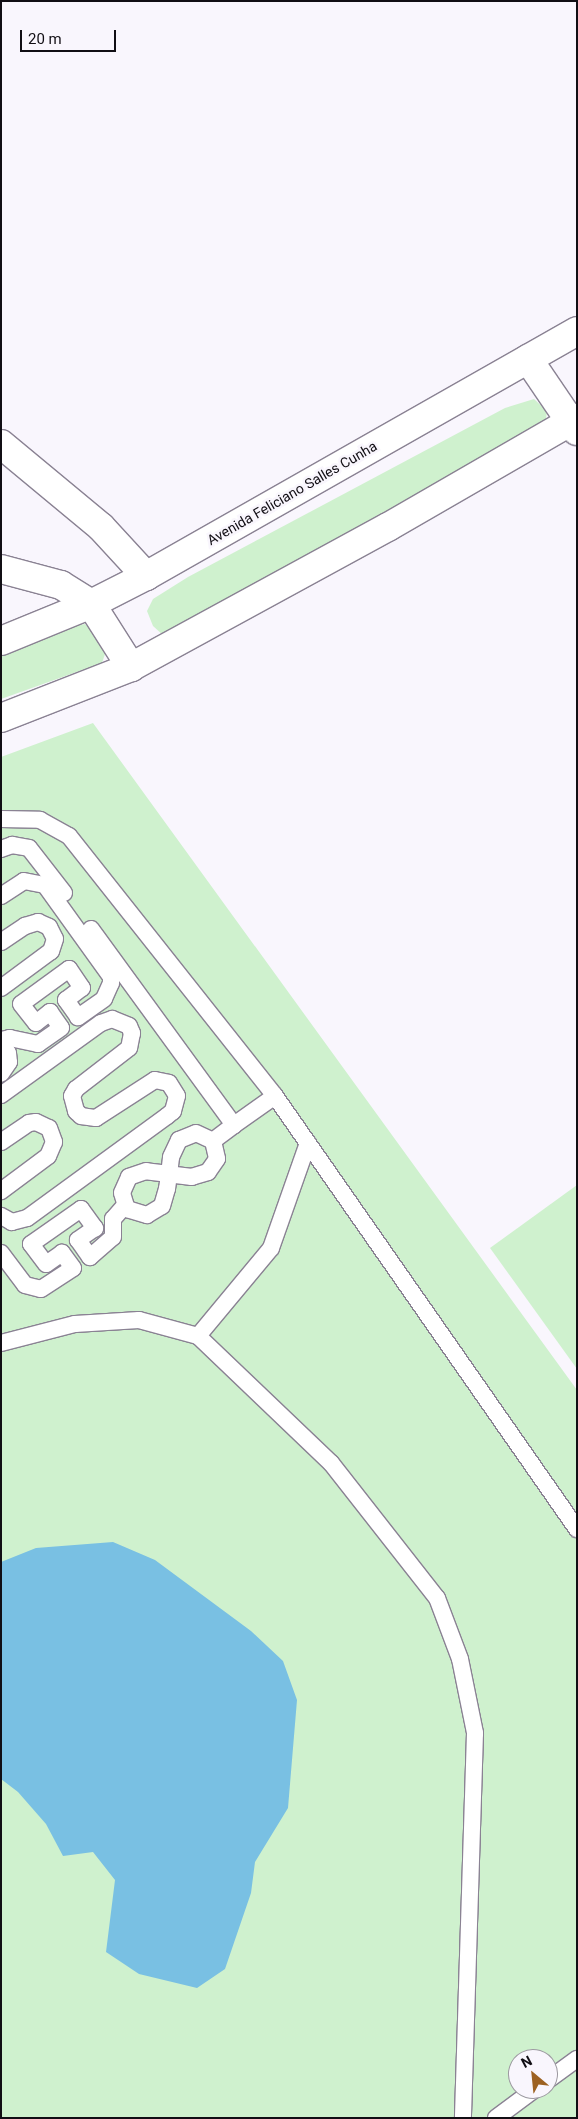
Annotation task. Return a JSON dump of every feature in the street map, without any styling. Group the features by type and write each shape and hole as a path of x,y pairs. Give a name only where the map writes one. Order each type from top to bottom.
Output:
{"main road":[{"name":"Avenida Feliciano Salles Cunha","path":"1,641 91,604 146,576 577,331"},
{"path":"1,718 131,667 575,424 528,359"},
{"path":"1,444 101,526 146,576"},
{"path":"1,569 61,585 91,604 131,667"}],"lane":[{"path":"1,819 40,820 69,836 275,1096 577,1529"},
{"path":"1,849 20,845 35,853 234,1125"},
{"path":"1,896 24,881 45,885 111,977 111,983 104,999 78,1018 66,1000 82,988 69,969 21,1004 36,1023 50,1012 61,1028 38,1044 10,1038 1,1041 8,1053 9,1062 1,1074"},
{"path":"1,942 25,926 38,922 49,927 55,939 51,951 1,988"},
{"path":"1,1095 101,1023 112,1019 129,1026 132,1033 129,1048 76,1089 72,1096 76,1111 82,1116 96,1118 155,1080 169,1084 177,1096 173,1111 167,1116 27,1218 12,1222 1,1216"},
{"path":"213,1142 275,1096"},
{"path":"1,1142 29,1123 36,1122 49,1128 54,1142 48,1156 1,1191"},
{"path":"169,1174 146,1172 129,1177 122,1192 125,1205 136,1214 156,1212 162,1206 169,1174 171,1157 179,1140 196,1133 213,1142 217,1159 208,1172 192,1177 169,1174"},
{"path":"198,1336 271,1248 308,1143"},
{"path":"1,1253 25,1285 41,1289 73,1268 62,1253 46,1264 31,1244 81,1209 95,1228 78,1240 90,1257 114,1237 114,1219 125,1205"},
{"path":"1,1344 75,1324 139,1320 198,1336 331,1463 437,1598 460,1659 475,1733 463,2118"},
{"path":"558,2073 577,2059"},
{"path":"496,2118 522,2099"}],"green space":[{"path":"534,399 547,411 545,427 163,635 153,626 147,611 153,599 188,577 505,408"},
{"path":"85,624 107,648 102,663 1,699 1,654 64,628"},
{"path":"93,723 577,1390 577,2118 1,2118 1,757"},
{"path":"577,1185 577,1369 490,1248"}],"water":[{"path":"113,1542 155,1560 251,1631 283,1661 297,1700 288,1808 255,1862 251,1893 225,1969 197,1988 139,1974 106,1952 115,1880 93,1852 63,1856 46,1824 18,1792 1,1779 1,1562 36,1548"}]}
